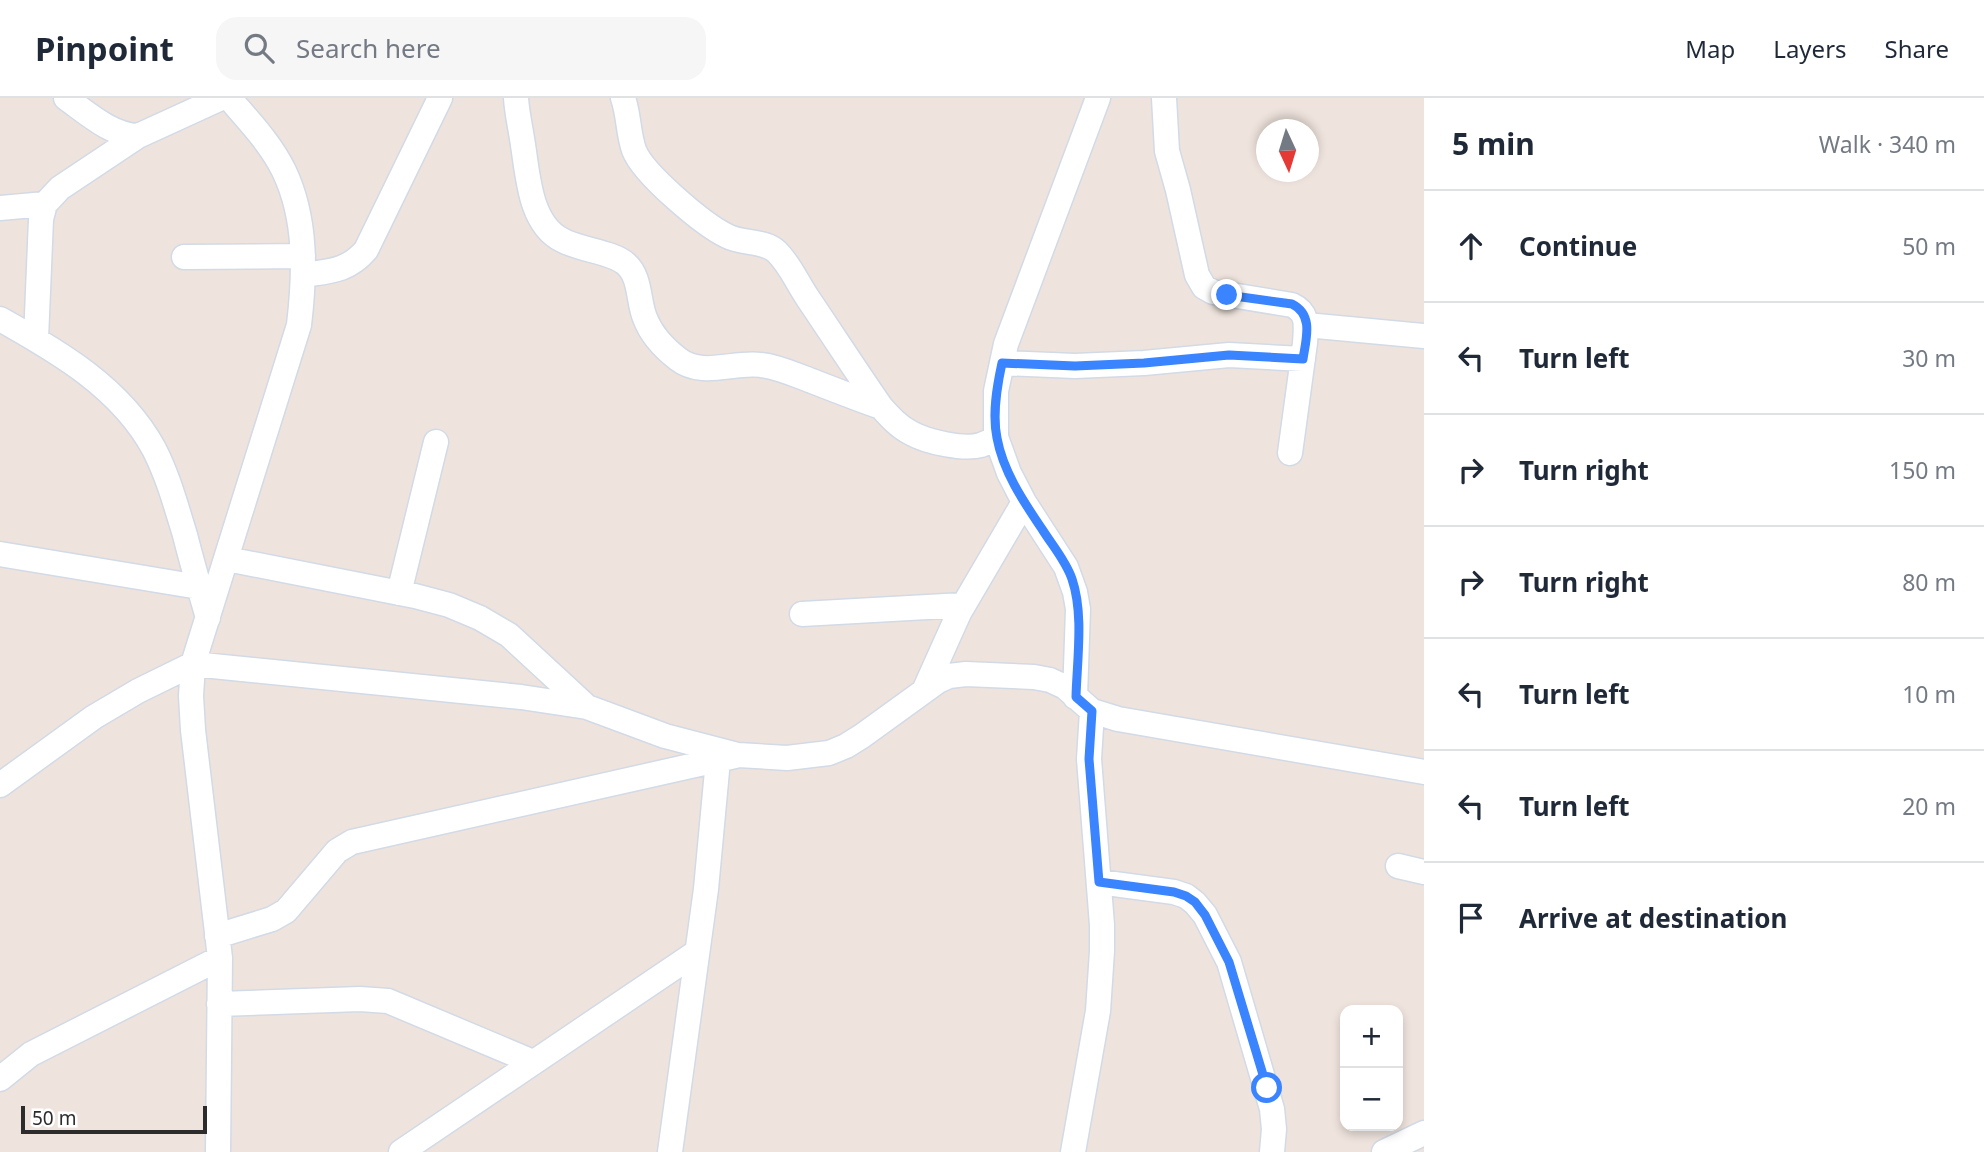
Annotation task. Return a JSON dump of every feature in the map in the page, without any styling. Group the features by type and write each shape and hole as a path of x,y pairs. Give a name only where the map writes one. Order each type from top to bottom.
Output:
{"street":[{"path":"66,98 112,129 138,136"},
{"path":"36,340 41,219 45,204 60,188 138,136 221,98"},
{"path":"218,1152 218,947 193,730 193,664 299,325 304,266 295,198 284,170 261,135 229,98"},
{"path":"184,257 344,268 356,262 366,250 440,98"},
{"path":"516,98 532,197 545,226 560,239 625,263 633,272 650,329 680,360 692,367 705,368 754,364 774,367 881,407"},
{"path":"623,98 634,149 647,171 702,221 719,232 732,239 776,250 881,407 896,423 912,434 938,443 972,446 996,437"},
{"path":"1073,1152 1098,1011 1102,951 1078,608 1066,567 1024,502 1009,473 996,437 996,391 1006,344 1098,98"},
{"path":"1164,98 1167,151 1197,275 1204,286 1213,292 1292,304 1301,309 1305,316 1303,359 1290,453"},
{"path":"0,208 45,204"},
{"path":"0,319 89,374 127,411 154,449 173,495 208,618"},
{"path":"1306,325 1424,335"},
{"path":"1002,363 1075,366 1229,355 1303,359"},
{"path":"399,593 436,442"},
{"path":"924,691 963,605 1024,502"},
{"path":"0,554 199,587"},
{"path":"227,559 449,605 480,618 509,635 587,707"},
{"path":"802,614 963,605"},
{"path":"0,785 94,717 138,691 193,664 521,697 587,707 728,757"},
{"path":"0,1079 32,1054 286,911 337,850 352,842 728,757 787,758 829,753 862,736 938,681 949,676 965,674 1050,680 1065,687 1084,704 1118,719 1424,772"},
{"path":"670,1152 706,889 728,757"},
{"path":"1398,866 1424,872"},
{"path":"1099,882 1174,892 1195,902 1205,915 1229,962 1267,1088 1274,1119 1272,1152"},
{"path":"401,1152 697,952"},
{"path":"219,1004 360,999 388,1001 533,1062"},
{"path":"1390,1151 1424,1133"}],"route":[{"path":"1227,295 1292,304 1301,309 1306,325 1303,359 1229,355 1075,366 1002,363 996,391 996,437 1009,473 1024,502 1066,567 1075,592 1078,608 1076,697 1092,711 1089,759 1099,882 1174,892 1195,902 1205,915 1229,962 1267,1088"}]}
